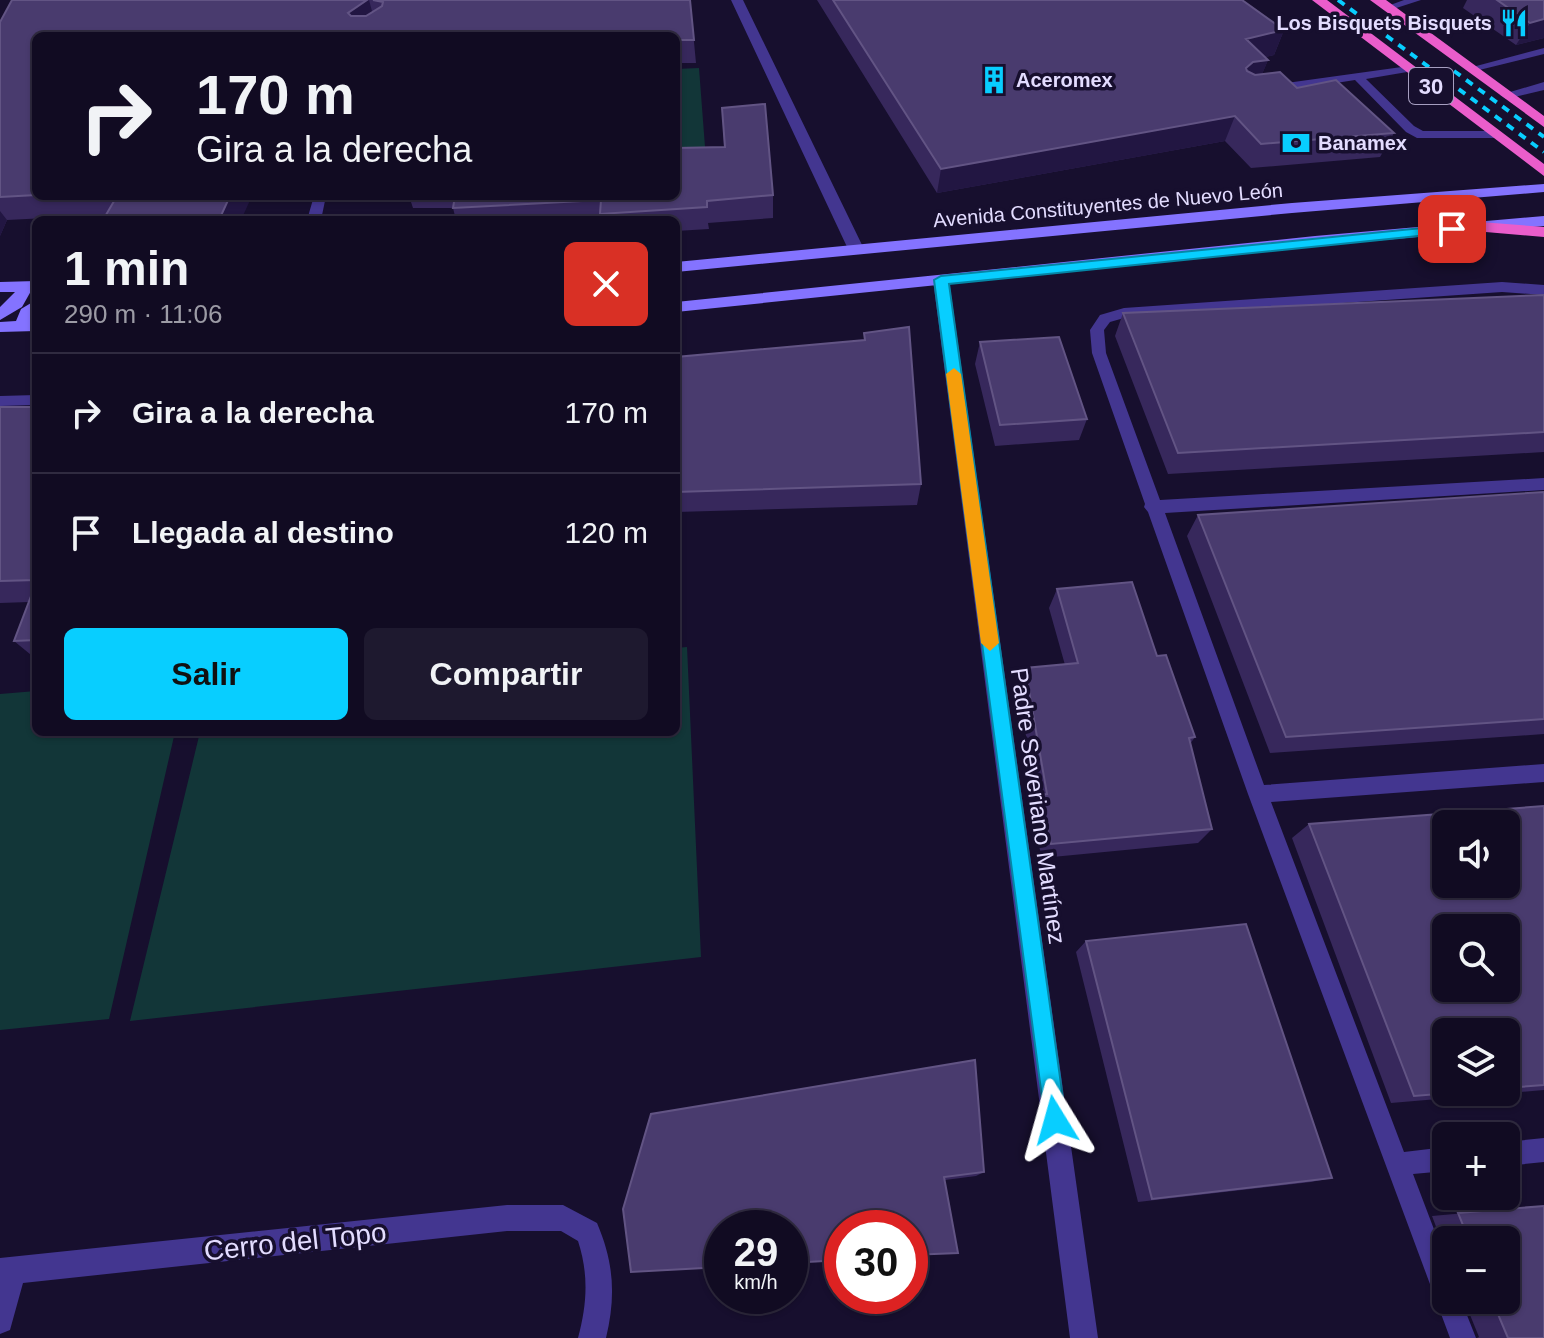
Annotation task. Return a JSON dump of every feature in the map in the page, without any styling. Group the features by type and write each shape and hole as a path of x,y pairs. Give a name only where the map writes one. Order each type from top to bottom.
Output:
{"highway":[{"name":"30","path":"1319,0 1544,171"},
{"name":"30","path":"1382,4 1542,121"},
{"path":"1480,227 1544,232"}],"main road":[{"name":"Avenida Constituyentes de Nuevo León","path":"680,267 1276,209 1544,188"},
{"path":"680,307 1544,221"},
{"path":"0,287 31,286"},
{"path":"0,315 31,286"},
{"path":"0,327 29,326"}],"street":[{"path":"737,0 856,249"},
{"name":"Padre Severiano Martínez","path":"941,280 1084,1338"},
{"name":"Cerro del Topo","path":"6,1272 507,1218 563,1218 588,1232 601,1268 601,1303 592,1338"},
{"path":"0,1320 6,1272"}],"lane":[{"path":"1382,4 1416,0"},
{"path":"1471,69 1544,51"},
{"path":"1259,91 1409,69"},
{"path":"1356,75 1410,129 1421,135 1497,135"},
{"path":"1506,95 1544,86"},
{"path":"1432,1255 1152,507 1099,353 1097,330 1105,318 1124,313 1502,287 1544,290"},
{"path":"0,401 32,400"},
{"path":"1152,507 1544,484"},
{"path":"1258,794 1544,773"},
{"path":"1520,1153 1544,1150"},
{"path":"1399,1164 1432,1160"},
{"path":"1454,1314 1463,1338"}],"green space":[{"path":"699,68 706,160 680,161 680,69"},
{"path":"687,647 701,957 130,1021 199,736 680,736 680,648"},
{"path":"32,691 32,736 174,736 109,1019 0,1030 0,694"}],"building":[{"path":"12,0 367,0 348,13 351,16 366,16 382,6 383,2 373,0 690,0 694,40 680,40 680,32 644,31 32,32 32,195 0,197 0,22"},
{"path":"833,0 1242,0 1284,30 1246,39 1268,60 1253,62 1246,68 1247,71 1255,75 1280,72 1297,88 1336,80 1394,133 1261,144 1235,116 941,169"},
{"path":"1497,0 1544,0 1544,19 1530,23"},
{"path":"765,104 773,195 707,201 707,207 600,214 601,200 680,200 680,148 725,147 722,108"},
{"path":"115,200 228,200 221,216 105,216"},
{"path":"454,200 601,200 453,208"},
{"path":"1544,295 1544,432 1178,453 1123,313"},
{"path":"909,327 921,484 680,492 680,357 865,340 864,333"},
{"path":"1059,337 1087,419 1000,425 980,342"},
{"path":"0,407 32,407 32,580 0,581"},
{"path":"1544,492 1544,719 1286,737 1198,515"},
{"path":"1132,582 1157,656 1166,655 1195,737 1189,738 1212,829 1051,844 1038,795 1047,794 1025,668 1078,663 1057,589"},
{"path":"32,594 32,640 14,641"},
{"path":"1544,806 1544,1085 1520,1087 1520,1018 1432,1018 1432,1095 1414,1096 1309,824 1432,815 1432,898 1520,898 1520,810 1492,810"},
{"path":"1246,924 1332,1178 1152,1199 1086,941"},
{"path":"975,1060 984,1172 944,1177 958,1253 928,1254 928,1210 824,1210 824,1261 808,1262 808,1210 704,1210 704,1268 631,1272 623,1209 651,1114"},
{"path":"1544,1206 1544,1338 1508,1338 1498,1314 1520,1314 1520,1226 1463,1226 1458,1213"}],"railway":[{"path":"1338,0 1544,152"},
{"path":"1454,71 1544,137"}],"slow traffic":[{"path":"954,374 990,643"}],"place":[{"name":"Los Bisquets Bisquets","path":"1514,23"},
{"name":"Aceromex","path":"994,80"},
{"name":"Banamex","path":"1296,143"}],"route":[{"path":"1055,1120 941,280 1452,229"}]}
